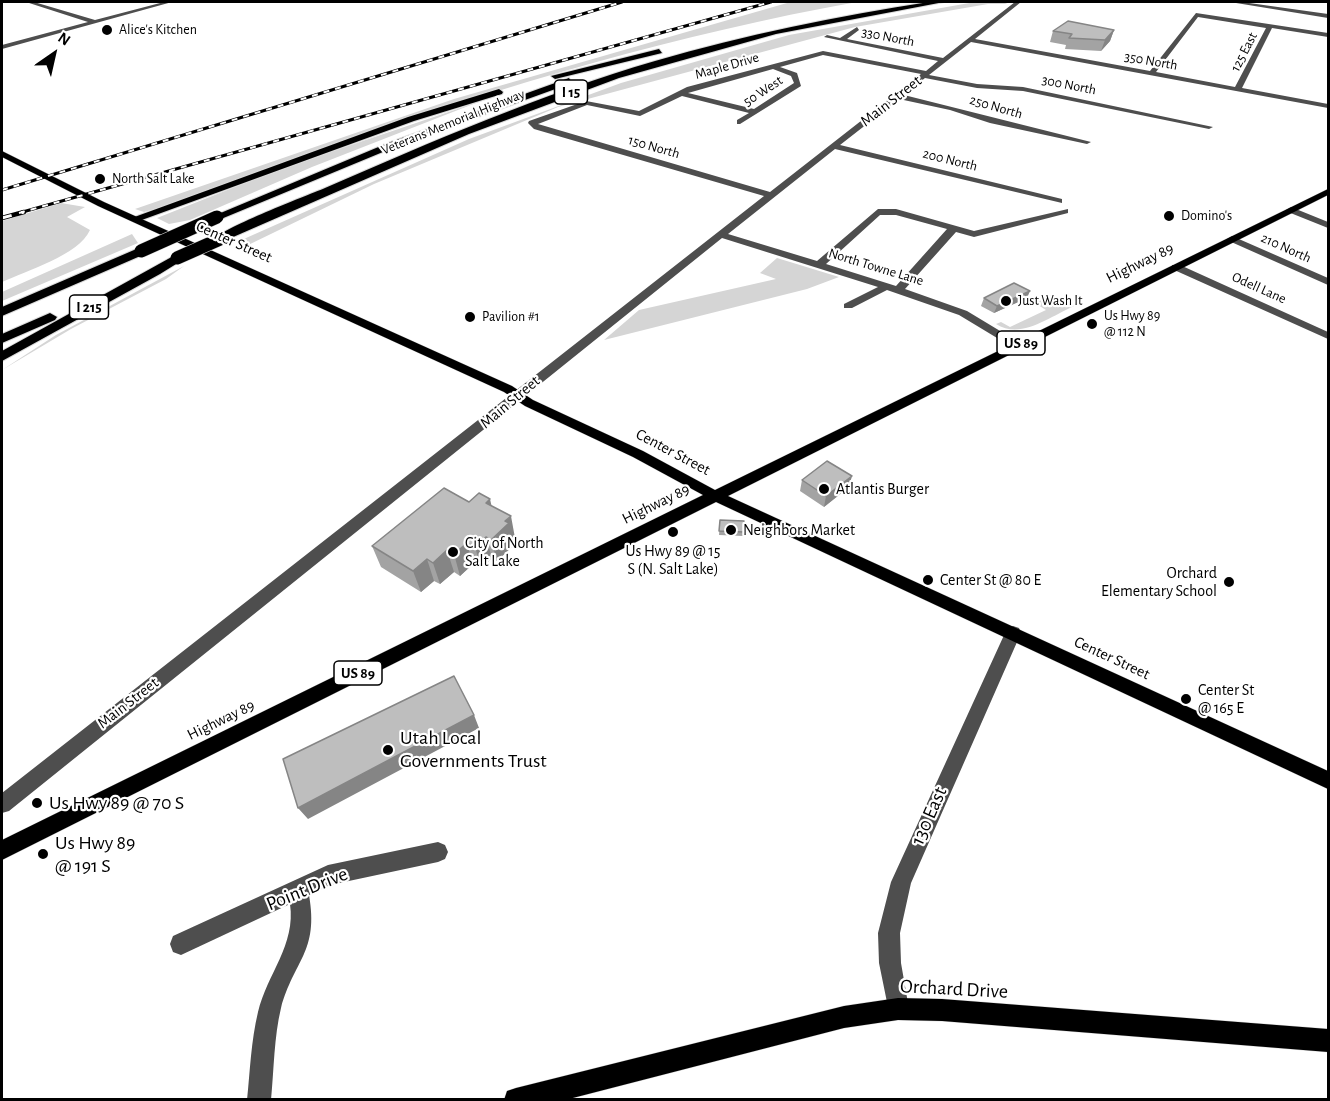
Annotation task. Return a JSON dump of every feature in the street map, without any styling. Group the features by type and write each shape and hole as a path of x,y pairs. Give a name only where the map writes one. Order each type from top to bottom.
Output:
{"highway":[{"name":"Veterans Memorial Highway","path":"2,339 177,258 448,139 615,76 799,26 940,2"},
{"path":"689,44 813,14"},
{"name":"Veterans Memorial Highway","path":"2,312 344,162 459,118 667,50 515,87"},
{"path":"135,219 411,119 504,90"},
{"name":"I 215","path":"2,357 75,315 145,279 177,258"}],"main road":[{"name":"Center Street","path":"2,154 135,219 518,396 638,454 715,496 1329,780"},
{"name":"Highway 89","path":"2,850 1016,345 1329,192"},
{"name":"Orchard Drive","path":"516,1100 844,1017 898,1009 942,1010 1329,1041"}],"street":[{"path":"29,2 94,22"},
{"path":"2,47 169,2"},
{"name":"Main Street","path":"2,804 518,396 559,361 1018,2"},
{"path":"1233,2 1329,16"},
{"path":"1152,73 1192,16 1198,15 1329,35"},
{"name":"125 East","path":"1238,89 1270,26"},
{"path":"841,40 856,29"},
{"name":"330 North","path":"827,37 944,60"},
{"name":"350 North","path":"970,40 1329,106"},
{"name":"Maple Drive","path":"532,123 562,110 590,103 638,114 680,93 826,53"},
{"name":"300 North","path":"826,53 977,86 1023,89 1209,127"},
{"name":"50 West","path":"740,122 798,85 799,80 792,74 773,66"},
{"path":"680,93 756,112"},
{"name":"250 North","path":"898,96 952,108 990,121 1087,142"},
{"name":"150 North","path":"532,123 771,195"},
{"name":"200 North","path":"834,146 1059,201"},
{"path":"1291,210 1329,225"},
{"path":"819,265 878,212 896,212 980,233 1065,211"},
{"path":"898,290 954,228"},
{"name":"North Towne Lane","path":"721,235 954,309 1016,345"},
{"name":"210 North","path":"1232,239 1329,282"},
{"name":"Odell Lane","path":"1176,267 1329,336"},
{"path":"848,306 877,293 885,286"},
{"name":"130 East","path":"898,1009 890,963 889,933 901,882 1012,633"},
{"name":"Point Drive","path":"182,944 343,871 438,852"},
{"path":"259,1100 269,1012 300,943 301,906 298,890"}],"shaded area":[{"path":"781,2 857,2 724,29 593,63 399,123 155,209 144,212 135,209 454,99 787,3"},
{"path":"975,2 1010,2 855,27 558,107 374,184 244,247 237,242 469,139 621,83 789,35"},
{"path":"481,101 312,167 190,220 169,224 157,218 280,169"},
{"path":"61,203 85,207 67,217 90,230 84,239 64,255 2,282 2,221"},
{"path":"132,234 138,243 2,301 2,292"},
{"path":"777,258 839,277 807,289 604,340 639,310 776,279 760,273"},
{"path":"184,266 166,279 71,329 2,370 56,335"},
{"path":"1006,285 1039,301 1053,294 1074,306 1035,325 1025,328 1006,328 996,324 1001,322 1010,327 1046,310"}],"building":[{"path":"1068,21 1114,30 1105,40 1069,38 1072,34 1053,31"},
{"path":"1014,283 1030,291 997,306 984,298"},
{"path":"827,461 852,476 826,496 802,480"},
{"path":"444,488 469,502 479,493 490,499 486,503 511,516 505,521 509,523 491,540 486,537 475,547 467,543 454,554 447,550 433,563 427,559 413,571 372,546"},
{"name":"Neighbors Market","path":"720,520 744,521 744,532 719,531"},
{"name":"Utah Local Governments Trust","path":"454,676 474,715 298,808 283,759"}],"railway":[{"path":"2,190 622,2"},
{"path":"19,213 771,2"},
{"path":"2,218 24,212"}],"place":[{"name":"Alice's Kitchen","path":"107,30"},
{"name":"North Salt Lake","path":"100,179"},
{"name":"Domino's","path":"1169,216"},
{"name":"Just Wash It","path":"1006,301"},
{"name":"Pavilion #1","path":"470,317"},
{"name":"Us Hwy 89 @ 112 N","path":"1092,324"},
{"name":"Atlantis Burger","path":"824,489"},
{"name":"Neighbors Market","path":"731,530"},
{"name":"Us Hwy 89 @ 15 S (N. Salt Lake)","path":"673,532"},
{"name":"City of North Salt Lake","path":"453,552"},
{"name":"Center St @ 80 E","path":"928,580"},
{"name":"Orchard Elementary School","path":"1229,582"},
{"name":"Center St @ 165 E","path":"1186,699"},
{"name":"Utah Local Governments Trust","path":"388,750"},
{"name":"Us Hwy 89 @ 70 S","path":"37,803"},
{"name":"Us Hwy 89 @ 191 S","path":"43,854"}]}
